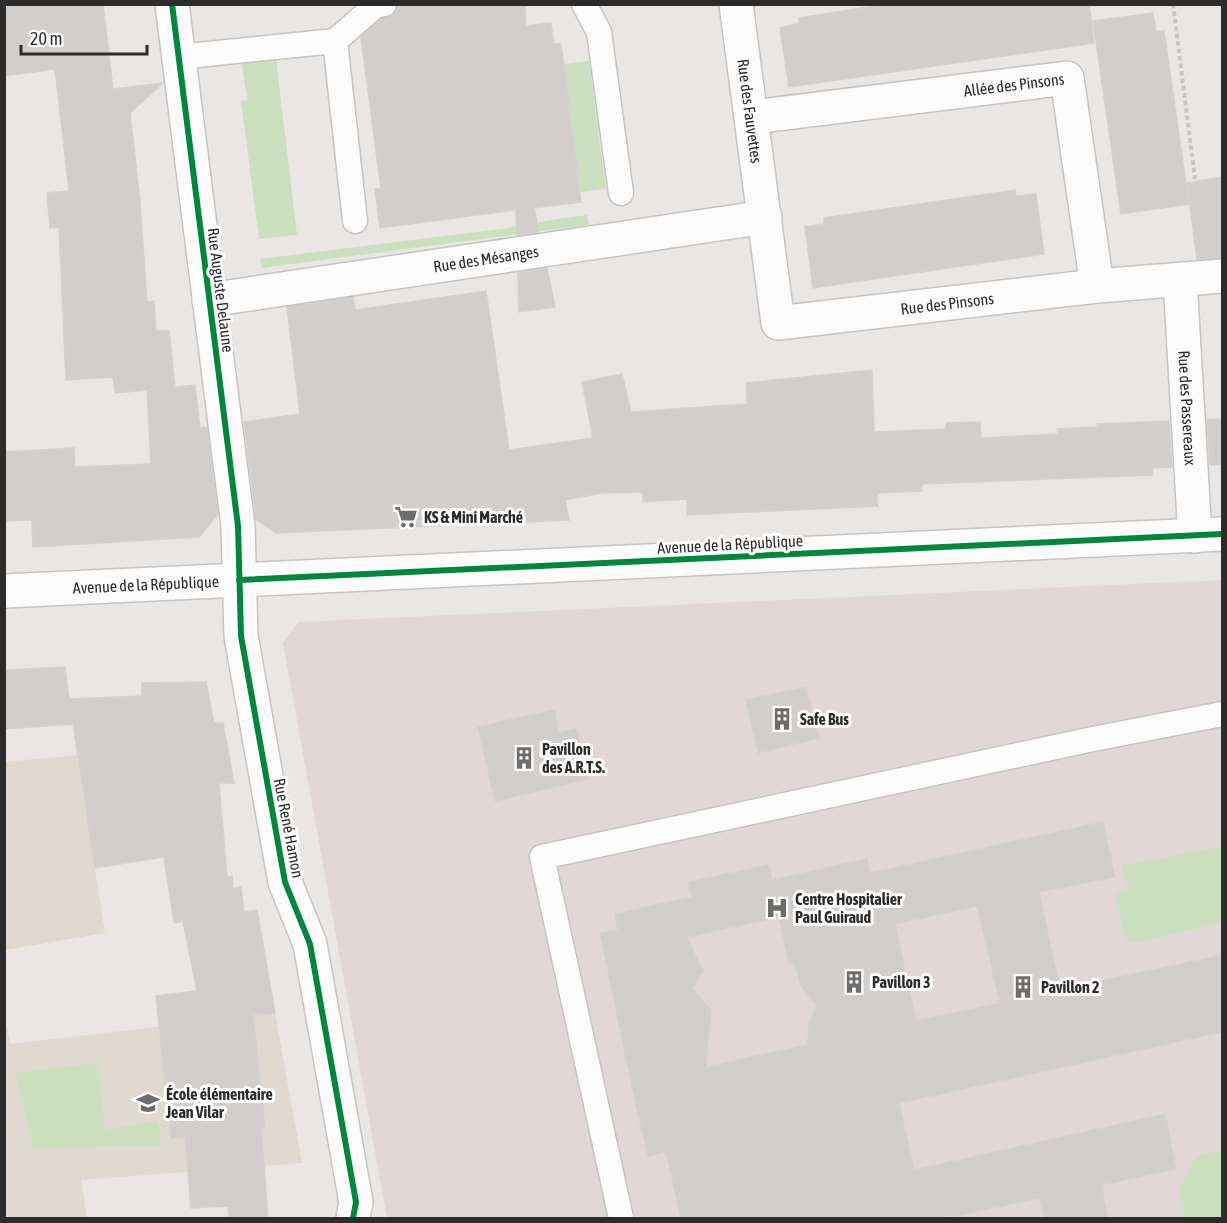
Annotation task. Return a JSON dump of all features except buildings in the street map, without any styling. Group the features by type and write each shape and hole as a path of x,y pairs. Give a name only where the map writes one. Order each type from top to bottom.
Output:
{"street":[{"name":"Rue Auguste Delaune","path":"172,4 238,526 239,580"},
{"name":"Rue des Fauvettes","path":"736,4 765,217"},
{"name":"Allée des Pinsons","path":"752,117 1067,78 1097,286"},
{"name":"Rue des Mésanges","path":"209,300 765,217"},
{"name":"Rue des Pinsons","path":"765,217 778,322 1097,286 1222,276"},
{"name":"Rue des Passereaux","path":"1180,280 1209,535"},
{"name":"Avenue de la République","path":"4,591 1209,535"},
{"name":"Rue René Hamon","path":"239,580 241,636 246,669 285,882 310,944 356,1202 353,1218"}],"lane":[{"path":"178,57 335,41 375,6 384,4"},
{"path":"584,4 599,32 621,193"},
{"path":"335,41 356,221"},
{"path":"621,1218 542,857 1222,714"}],"path":[{"path":"1173,4 1195,179"}],"shaded area":[{"name":"Centre Hospitalier Paul Guiraud","path":"1222,580 1222,1218 387,1218 283,643 298,622"},
{"path":"77,755 105,933 5,950 5,762"},
{"name":"École élémentaire Jean Vilar","path":"4,1010 10,1044 275,1013 302,1163 81,1180 87,1218 5,1218"}],"green space":[{"path":"276,59 297,235 259,239 241,101 247,100 242,64"},
{"path":"589,61 606,189 580,192 563,64"},
{"path":"587,215 589,225 261,268 260,259 509,228"},
{"path":"1222,846 1222,923 1137,942 1126,942 1114,894 1127,891 1122,866"},
{"path":"97,1063 105,1130 158,1121 161,1145 34,1149 15,1073"},
{"path":"1222,1150 1222,1218 1185,1218 1179,1191 1197,1155"}],"cycle path":[{"path":"172,4 238,526 241,636 285,882 310,944 356,1202 353,1218"},
{"path":"239,580 1222,534"}],"place":[{"name":"KS & Mini Marché","path":"406,517"},
{"name":"Safe Bus","path":"782,719"},
{"name":"Pavillon des A.R.T.S.","path":"524,758"},
{"name":"Centre Hospitalier Paul Guiraud","path":"777,908"},
{"name":"Pavillon 3","path":"854,982"},
{"name":"Pavillon 2","path":"1023,987"},
{"name":"École élémentaire Jean Vilar","path":"148,1103"}]}
